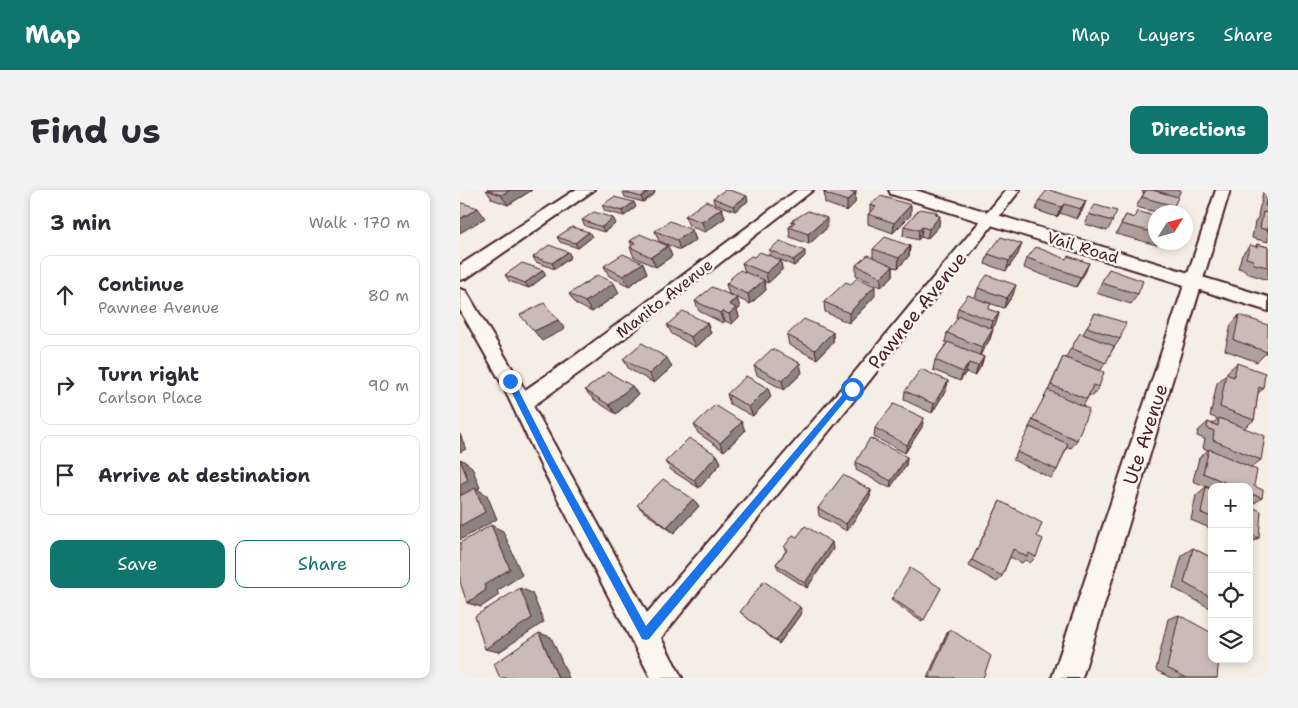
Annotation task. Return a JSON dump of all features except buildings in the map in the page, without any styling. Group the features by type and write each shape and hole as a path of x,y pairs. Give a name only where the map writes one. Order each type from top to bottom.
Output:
{"street":[{"path":"460,274 586,190"},
{"name":"Manito Avenue","path":"521,403 583,360 806,190"},
{"name":"Vail Road","path":"897,190 1268,304"},
{"name":"Pawnee Avenue","path":"646,635 852,389 1012,190"},
{"name":"Ute Avenue","path":"1067,678 1223,190"},
{"path":"460,296 521,403 549,459 646,635 667,678"}],"route":[{"path":"510,381 549,459 646,635 852,389"}]}
